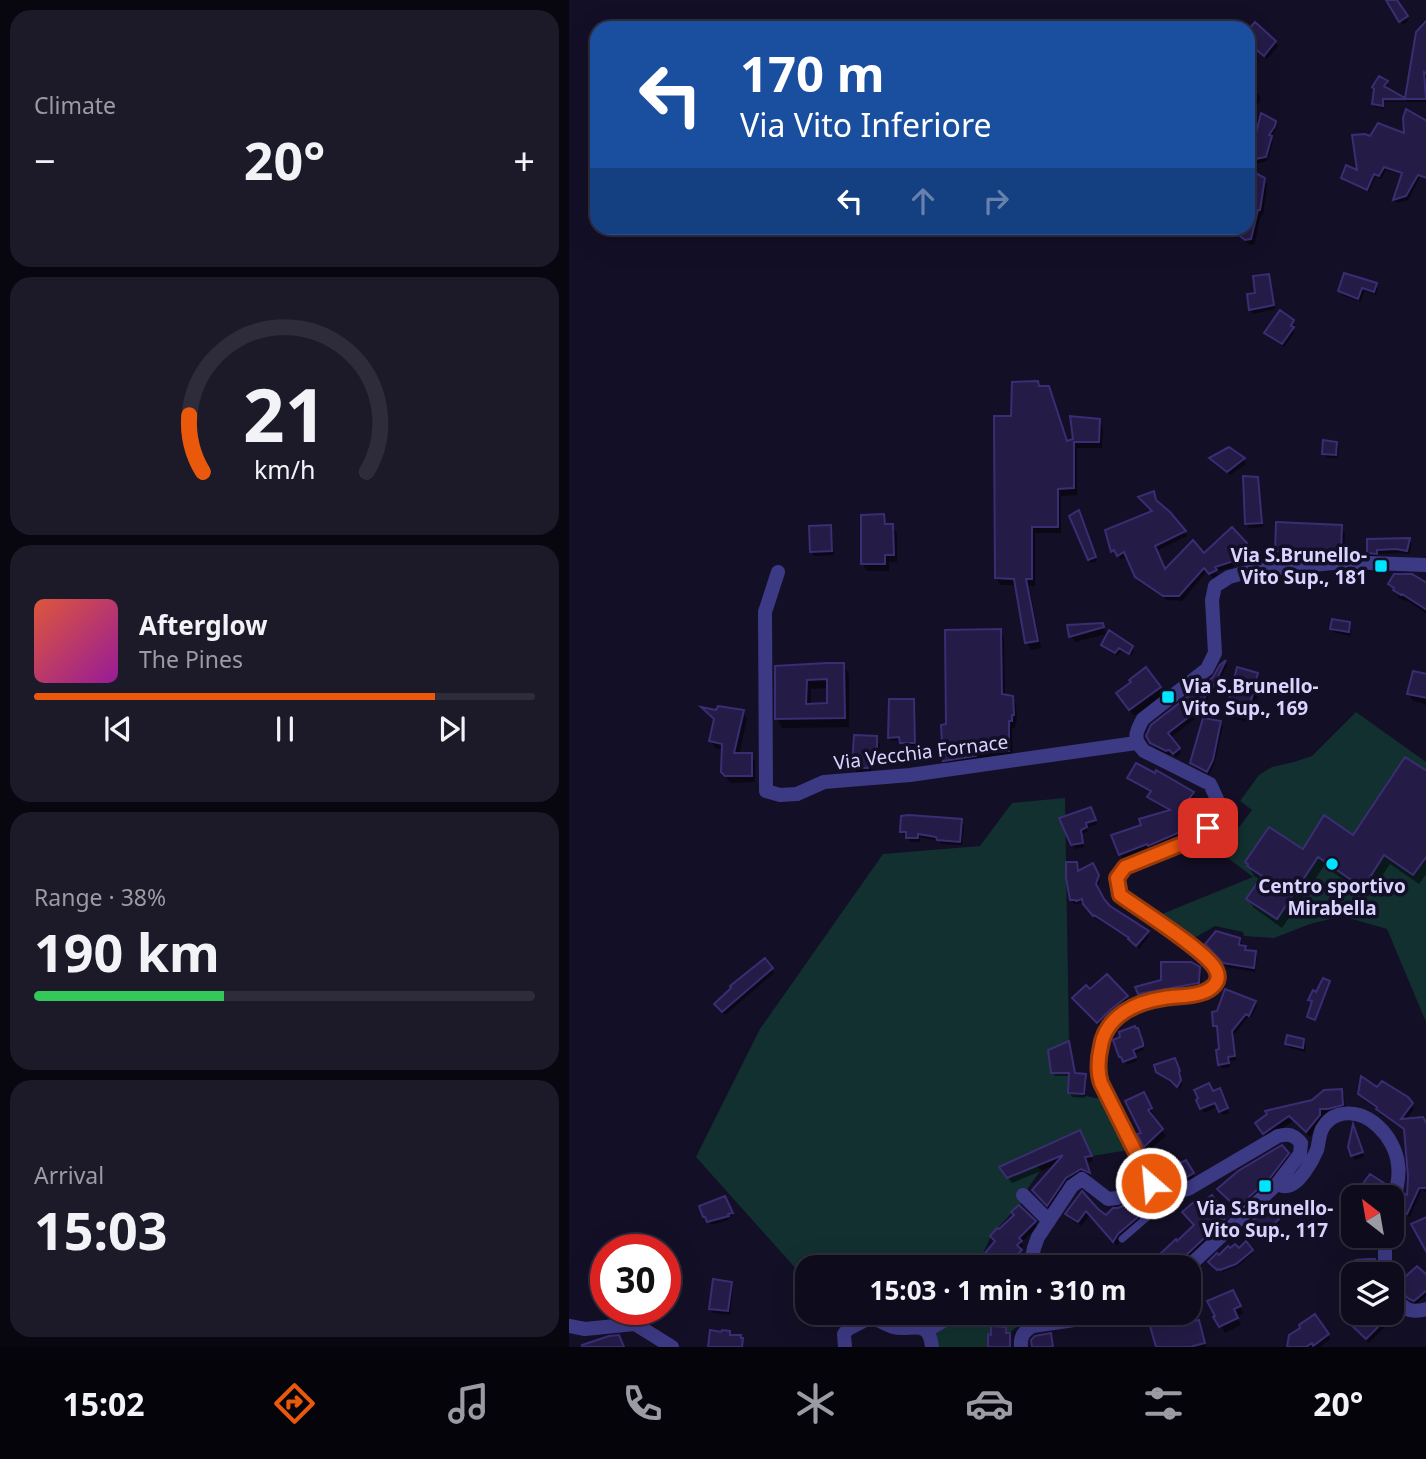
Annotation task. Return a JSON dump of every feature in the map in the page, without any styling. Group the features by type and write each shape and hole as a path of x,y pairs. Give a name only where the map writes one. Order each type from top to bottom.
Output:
{"street":[{"path":"1201,1256 1277,1184 1300,1154 1301,1143 1287,1133 1278,1136 1195,1186 1174,1194 1161,1191 1151,1183 1099,1077 1102,1042 1107,1028 1113,1022 1128,1010 1153,1000 1209,990 1218,979 1215,968 1193,947 1120,895 1117,878 1125,867 1182,844 1208,828 1215,814 1217,799 1210,784 1144,751 1136,743 1137,731 1143,719 1207,669 1215,653 1212,600 1215,586 1229,577 1251,571 1343,562 1426,565"},
{"name":"Via Vecchia Fornace","path":"778,572 765,612 766,791 780,795 798,794 824,782 910,775 1136,743"},
{"path":"1277,1184 1285,1187 1293,1184 1305,1172 1317,1148 1322,1129 1330,1118 1353,1114 1370,1120 1383,1131 1395,1148 1397,1185"},
{"path":"1033,1255 1039,1237 1072,1186 1082,1180 1108,1199 1131,1192"},
{"path":"1023,1195 1049,1221"},
{"path":"1404,1307 1413,1312 1426,1309"},
{"path":"845,1347 844,1334 848,1329 871,1317 895,1328 921,1327 927,1331 932,1347"},
{"path":"569,1326 585,1329 635,1324 672,1347"},
{"path":"927,1331 937,1325"},
{"path":"1021,1347 1022,1335 1029,1325"}],"lane":[{"path":"1122,1239 1174,1194"}],"green space":[{"name":"Centro sportivo Mirabella","path":"1356,712 1426,762 1426,1022 1387,929 1342,916 1310,924 1274,938 1244,936 1243,932 1215,926 1194,938 1162,914 1253,877 1220,852 1252,810 1240,801 1259,775 1272,767 1312,756"},
{"path":"1065,798 1069,1041 1048,1050 1051,1072 1070,1073 1068,1093 1102,1099 1129,1150 1092,1156 1080,1130 1036,1150 1033,1162 1041,1170 1023,1195 1023,1201 992,1234 982,1255 795,1255 795,1268 696,1157 760,1029 883,854 980,846 1012,803"},
{"path":"903,1325 1019,1325 1010,1333 1006,1333 1006,1327 992,1326 991,1335 988,1335 988,1347 932,1347 927,1331"}],"building":[{"path":"1386,0 1397,0 1408,16 1399,22"},
{"path":"1427,20 1427,74 1424,72 1426,99 1383,99 1383,106 1372,104 1372,87 1379,76 1388,81 1384,86 1405,98 1416,32"},
{"path":"1255,22 1276,41 1264,56 1255,49"},
{"path":"1406,109 1427,121 1427,178 1418,175 1406,196 1393,200 1402,173 1384,167 1379,176 1374,174 1367,190 1341,178 1346,165 1357,170 1352,135 1370,136 1378,123 1404,133 1403,118"},
{"path":"1261,113 1276,121 1269,135 1272,136 1266,157 1255,159 1255,132"},
{"path":"1255,173 1265,178 1255,222"},
{"path":"1239,235 1252,235 1251,239 1245,240"},
{"path":"1344,273 1377,283 1374,292 1362,288 1358,299 1338,291"},
{"path":"1269,274 1274,305 1249,310 1247,294 1255,293 1253,276"},
{"path":"1280,310 1294,320 1291,326 1294,327 1282,344 1264,333"},
{"path":"1038,381 1039,386 1049,386 1067,441 1073,439 1070,416 1100,419 1099,442 1074,442 1074,488 1058,489 1058,527 1032,527 1032,579 1026,579 1038,641 1025,643 1014,579 995,578 994,416 1011,416 1012,382"},
{"path":"1323,440 1337,442 1336,455 1322,454"},
{"path":"1229,447 1245,458 1227,472 1209,458"},
{"path":"1243,476 1258,477 1262,523 1245,524"},
{"path":"1154,491 1156,500 1186,531 1155,546 1165,569 1193,540 1204,553 1232,527 1247,543 1231,562 1215,567 1217,570 1209,574 1204,568 1179,596 1163,596 1135,577 1124,552 1117,556 1114,550 1111,552 1105,530 1152,511 1138,497"},
{"path":"1079,510 1096,557 1088,560 1069,516"},
{"path":"884,514 885,524 893,524 894,555 885,555 885,564 861,564 861,515"},
{"path":"1276,522 1342,525 1341,553 1275,551"},
{"path":"831,525 832,551 810,552 809,526"},
{"path":"1410,538 1407,551 1396,549 1377,550 1377,554 1367,553 1367,539"},
{"path":"1394,574 1412,574 1427,583 1427,610 1393,590 1388,584"},
{"path":"1332,619 1350,622 1349,632 1330,629"},
{"path":"1103,623 1104,627 1069,637 1067,625"},
{"path":"1001,629 1002,694 1013,696 1014,715 1012,721 1009,721 1009,751 976,752 976,756 943,761 941,725 946,724 945,630"},
{"path":"1109,630 1133,646 1129,654 1119,648 1115,653 1101,645"},
{"path":"1226,660 1210,693 1207,690 1202,707 1168,733 1180,748 1173,754 1150,743 1146,736 1151,725 1213,677"},
{"path":"844,663 845,718 775,719 775,666","holes":["827,679 827,703 806,704 807,680"]},
{"path":"1146,667 1161,687 1129,710 1116,693"},
{"path":"1237,667 1258,673 1247,717 1226,711"},
{"path":"1413,671 1427,674 1427,698 1407,694"},
{"path":"889,699 914,699 915,743 900,743 899,737 888,738"},
{"path":"718,706 744,710 734,753 752,753 752,776 725,776 721,772 722,744 709,741 714,719 701,707 716,710"},
{"path":"1203,718 1221,721 1213,760 1207,772 1190,763"},
{"path":"854,735 877,736 877,747 868,768 852,768"},
{"path":"1405,757 1427,771 1427,856 1413,875 1384,855 1363,888 1318,857 1277,919 1246,899 1262,876 1245,862 1269,827 1303,849 1324,815 1353,835"},
{"path":"1136,763 1155,773 1156,770 1194,792 1189,799 1201,805 1187,829 1119,855 1111,835 1141,825 1139,819 1170,810 1147,797 1151,791 1127,778"},
{"path":"1091,807 1096,820 1086,823 1087,827 1081,830 1083,843 1071,845 1059,818"},
{"path":"901,816 962,819 960,842 937,840 936,837 918,834 918,838 906,838 906,832 900,832"},
{"path":"1066,862 1077,862 1078,871 1093,863 1099,875 1096,884 1104,899 1110,906 1149,931 1136,946 1129,938 1093,916 1082,899 1070,900"},
{"path":"1216,931 1240,938 1239,945 1246,946 1245,950 1256,951 1254,968 1223,963 1205,944"},
{"path":"765,958 773,968 722,1012 714,1004 730,986"},
{"path":"1161,962 1191,962 1200,967 1199,983 1138,994 1135,987 1161,980"},
{"path":"1107,974 1128,996 1097,1023 1072,998 1086,985 1090,989"},
{"path":"1323,978 1330,981 1315,1020 1307,1017 1312,1001 1308,1000 1313,990 1316,992"},
{"path":"1225,989 1256,1001 1249,1016 1246,1014 1232,1031 1235,1056 1228,1057 1229,1063 1218,1065 1217,1026 1213,1026 1212,1012 1217,1011"},
{"path":"1135,1026 1143,1046 1133,1050 1136,1057 1123,1062 1113,1040 1120,1037 1119,1032"},
{"path":"1287,1035 1304,1039 1303,1048 1285,1044"},
{"path":"1069,1041 1075,1073 1086,1074 1084,1094 1068,1093 1069,1073 1051,1073 1048,1050"},
{"path":"1175,1058 1181,1080 1177,1087 1156,1072 1154,1065"},
{"path":"1361,1076 1377,1087 1382,1081 1413,1103 1401,1119 1423,1117 1427,1124 1427,1188 1419,1188 1407,1214 1404,1212 1408,1176 1404,1129 1358,1094"},
{"path":"1209,1083 1213,1091 1220,1088 1228,1108 1219,1112 1215,1103 1200,1109 1194,1090"},
{"path":"1342,1089 1343,1105 1320,1109 1320,1115 1306,1132 1289,1116 1263,1134 1255,1123 1267,1114 1265,1111 1312,1100 1324,1090"},
{"path":"1144,1092 1152,1108 1148,1110 1163,1129 1144,1147 1137,1134 1141,1133 1125,1101"},
{"path":"1353,1124 1363,1152 1351,1156 1348,1147"},
{"path":"1080,1130 1092,1156 1085,1157 1090,1173 1081,1169 1066,1178 1047,1206 1032,1190 1063,1155 1007,1178 999,1167"},
{"path":"1282,1145 1289,1153 1270,1178 1237,1208 1217,1189 1238,1171"},
{"path":"1186,1160 1194,1173 1180,1181 1172,1167"},
{"path":"1370,1174 1387,1185 1362,1185"},
{"path":"1082,1191 1106,1215 1113,1208 1135,1201 1140,1195 1150,1207 1118,1234 1113,1242 1086,1211 1078,1222 1065,1214"},
{"path":"1212,1195 1228,1216 1186,1255 1159,1255 1194,1225 1182,1212 1195,1201 1199,1205"},
{"path":"725,1196 733,1213 707,1222 699,1206"},
{"path":"1019,1205 1036,1221 1019,1238 1022,1241 1017,1245 1022,1250 1017,1255 983,1255 995,1241 990,1236 1014,1215 1011,1212"},
{"path":"1266,1207 1279,1219 1265,1233 1252,1221"},
{"path":"1427,1217 1427,1253 1411,1224"},
{"path":"1246,1241 1253,1250 1236,1264 1217,1270 1208,1262 1228,1246 1230,1248 1235,1244 1239,1248"},
{"path":"1375,1259 1375,1262 1356,1262"},
{"path":"1417,1266 1427,1275 1427,1290 1414,1301 1409,1299 1404,1294 1404,1278"},
{"path":"713,1279 732,1282 728,1311 709,1309"},
{"path":"1233,1290 1241,1306 1234,1309 1238,1318 1219,1327 1207,1301"},
{"path":"1315,1314 1329,1334 1313,1346 1312,1343 1306,1347 1287,1347 1289,1335"},
{"path":"1200,1325 1205,1343 1190,1347 1156,1347 1150,1326"},
{"path":"1351,1325 1380,1325 1366,1339"},
{"path":"991,1326 1006,1327 1006,1333 1010,1333 1010,1347 988,1347"},
{"path":"710,1330 730,1331 730,1335 741,1335 742,1347 708,1347"},
{"path":"1051,1333 1053,1347 1032,1347 1031,1340 1035,1336"},
{"path":"619,1335 624,1347 582,1347 609,1336"}],"place":[{"name":"Via S.Brunello- Vito Sup., 181","path":"1381,566"},
{"name":"Via S.Brunello- Vito Sup., 169","path":"1168,697"},
{"name":"Centro sportivo Mirabella","path":"1332,864"},
{"name":"Via S.Brunello- Vito Sup., 117","path":"1265,1186"}],"route":[{"path":"1151,1183 1099,1077 1098,1066 1104,1035 1119,1015 1136,1005 1209,990 1215,985 1218,973 1193,947 1120,895 1117,878 1125,867 1182,844 1208,828"}]}
